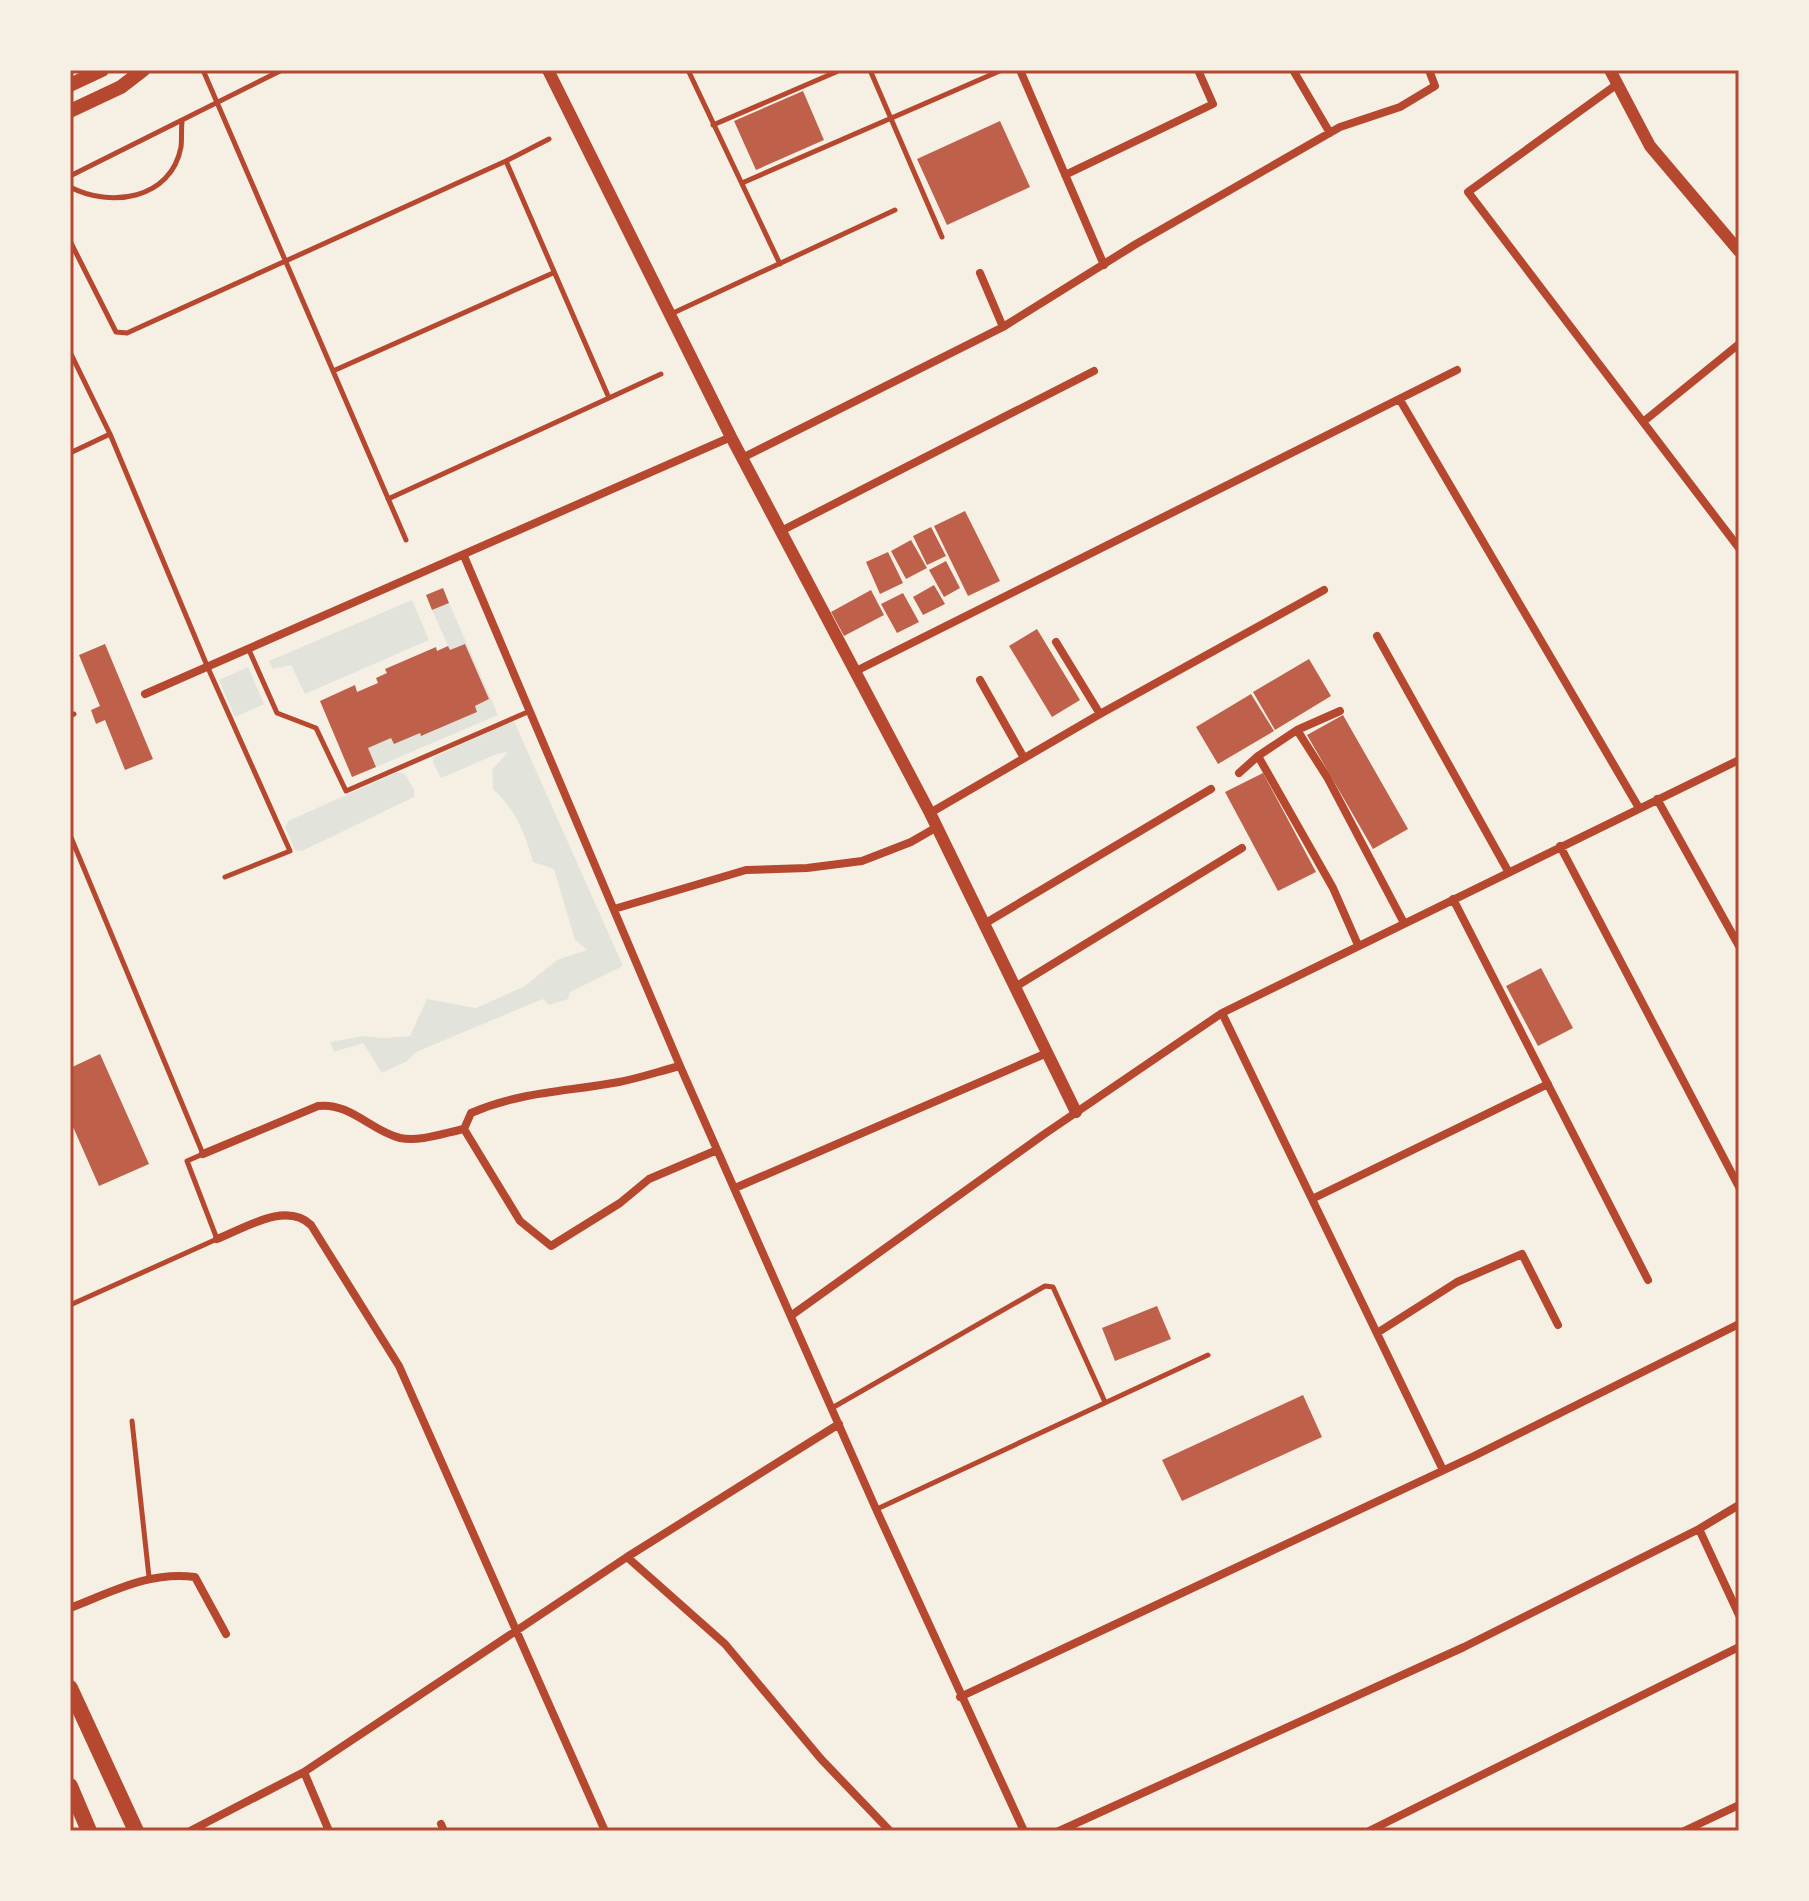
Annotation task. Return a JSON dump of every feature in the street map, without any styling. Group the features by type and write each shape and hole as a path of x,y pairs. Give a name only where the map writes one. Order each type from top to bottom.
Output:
{"main road":[{"path":"70,85 102,70"},
{"path":"70,111 121,87 143,70"},
{"path":"70,1688 136,1831"},
{"path":"70,1786 89,1831"}],"street":[{"path":"548,70 731,437 930,813 1076,1112"},
{"path":"1020,70 1104,265"},
{"path":"1065,175 1213,104 1198,70"},
{"path":"1293,70 1330,133"},
{"path":"742,458 1003,327 1340,127 1400,107 1435,86 1429,70"},
{"path":"1610,70 1650,146 1739,251"},
{"path":"1616,85 1468,192 1739,548"},
{"path":"980,273 1003,327"},
{"path":"1643,422 1739,344"},
{"path":"856,671 1457,370"},
{"path":"781,531 1094,371"},
{"path":"1400,400 1639,808"},
{"path":"145,694 731,437"},
{"path":"464,556 680,1066 960,1697 1024,1831"},
{"path":"930,813 1100,714 1324,590"},
{"path":"1377,636 1508,871"},
{"path":"1056,642 1100,714"},
{"path":"980,680 1024,758"},
{"path":"1239,773 1297,730 1340,711"},
{"path":"1297,730 1327,777 1404,923"},
{"path":"1258,756 1333,888 1358,945"},
{"path":"792,1315 1076,1112 1222,1013 1739,760"},
{"path":"984,924 1211,789"},
{"path":"1657,799 1739,946"},
{"path":"614,909 746,870 807,868 862,861 937,827"},
{"path":"1560,846 1739,1187"},
{"path":"1015,987 1242,848"},
{"path":"1453,899 1648,1280"},
{"path":"1222,1013 1443,1470"},
{"path":"735,1188 1047,1053"},
{"path":"464,1129 471,1113 502,1100 619,1082 680,1066"},
{"path":"1312,1199 1548,1084"},
{"path":"203,1154 318,1106 341,1108 401,1138 421,1138 464,1129"},
{"path":"464,1129 520,1221 551,1246 620,1203 649,1179 717,1150"},
{"path":"217,1239 287,1214 300,1215 311,1225 399,1366 605,1831"},
{"path":"1377,1333 1457,1282 1522,1254 1558,1325"},
{"path":"960,1697 1443,1470 1739,1324"},
{"path":"190,1831 304,1772 627,1557 839,1424"},
{"path":"1059,1831 1464,1647 1699,1529 1739,1505"},
{"path":"1699,1529 1739,1615"},
{"path":"627,1557 725,1644 821,1759 890,1831"},
{"path":"70,1608 149,1577 195,1577 226,1634"},
{"path":"1369,1831 1739,1647"},
{"path":"304,1772 329,1831"},
{"path":"1684,1831 1739,1805"}],"lane":[{"path":"203,70 406,540"},
{"path":"70,176 282,70"},
{"path":"688,70 780,264"},
{"path":"870,70 942,237"},
{"path":"742,183 1002,70"},
{"path":"713,125 836,72"},
{"path":"70,187 105,199 141,194 173,168 181,148 182,121"},
{"path":"70,241 116,332 121,334 549,139"},
{"path":"506,161 609,398"},
{"path":"670,315 895,210"},
{"path":"333,371 553,273"},
{"path":"70,352 110,434 208,668 290,851 225,877"},
{"path":"388,499 661,374"},
{"path":"70,453 110,434"},
{"path":"249,650 277,713 316,728 346,791 530,711"},
{"path":"70,835 203,1154 187,1161 217,1239 70,1305"},
{"path":"832,1408 1045,1286 1053,1287 1105,1402"},
{"path":"876,1509 1208,1355"},
{"path":"132,1421 149,1577"}],"shaded area":[{"path":"412,600 429,640 305,694 291,665 273,669 269,661"},
{"path":"449,603 498,715 376,767 368,748 391,738 420,733 422,736 477,712 475,706 489,699 465,644 450,650 432,610"},
{"path":"248,667 264,704 235,717 219,680"},
{"path":"514,721 623,966 570,992 568,999 549,1005 543,999 416,1052 407,1061 382,1073 363,1043 334,1052 330,1042 364,1036 410,1036 427,999 476,1008 525,986 557,960 587,950 575,940 554,869 533,862 519,822 493,789 492,770 508,752 441,778 433,762 434,757"},
{"path":"398,772 405,774 414,790 414,797 302,851 295,850 285,827 288,821"}],"building":[{"path":"803,91 824,140 756,170 734,121"},
{"path":"1000,121 1030,187 947,225 917,159"},
{"path":"965,511 1000,581 968,596 934,526"},
{"path":"931,527 946,556 927,565 913,536"},
{"path":"911,540 927,568 906,579 891,551"},
{"path":"888,552 903,583 880,594 866,562"},
{"path":"946,561 960,588 944,597 929,570"},
{"path":"934,585 945,604 923,615 913,597"},
{"path":"443,588 449,603 432,610 426,595"},
{"path":"871,590 884,615 844,636 831,612"},
{"path":"903,593 919,622 897,633 881,604"},
{"path":"1037,629 1080,700 1052,717 1009,646"},
{"path":"105,644 153,759 125,770 105,720 96,724 91,710 100,706 79,655"},
{"path":"465,644 489,699 475,706 477,712 421,736 420,733 394,744 391,738 368,748 376,767 352,777 320,701 355,685 357,692 378,683 376,678 387,673 385,669 436,647 437,651 448,646 450,650"},
{"path":"1309,659 1331,696 1275,730 1253,692"},
{"path":"1251,694 1274,731 1218,764 1196,727"},
{"path":"1343,715 1408,829 1373,849 1307,735"},
{"path":"1263,773 1316,872 1278,891 1225,792"},
{"path":"1541,968 1573,1028 1538,1046 1506,986"},
{"path":"100,1054 149,1164 99,1186 70,1120 70,1068"},
{"path":"1157,1306 1171,1339 1115,1361 1102,1328"},
{"path":"1303,1395 1322,1437 1182,1501 1162,1460"}]}
